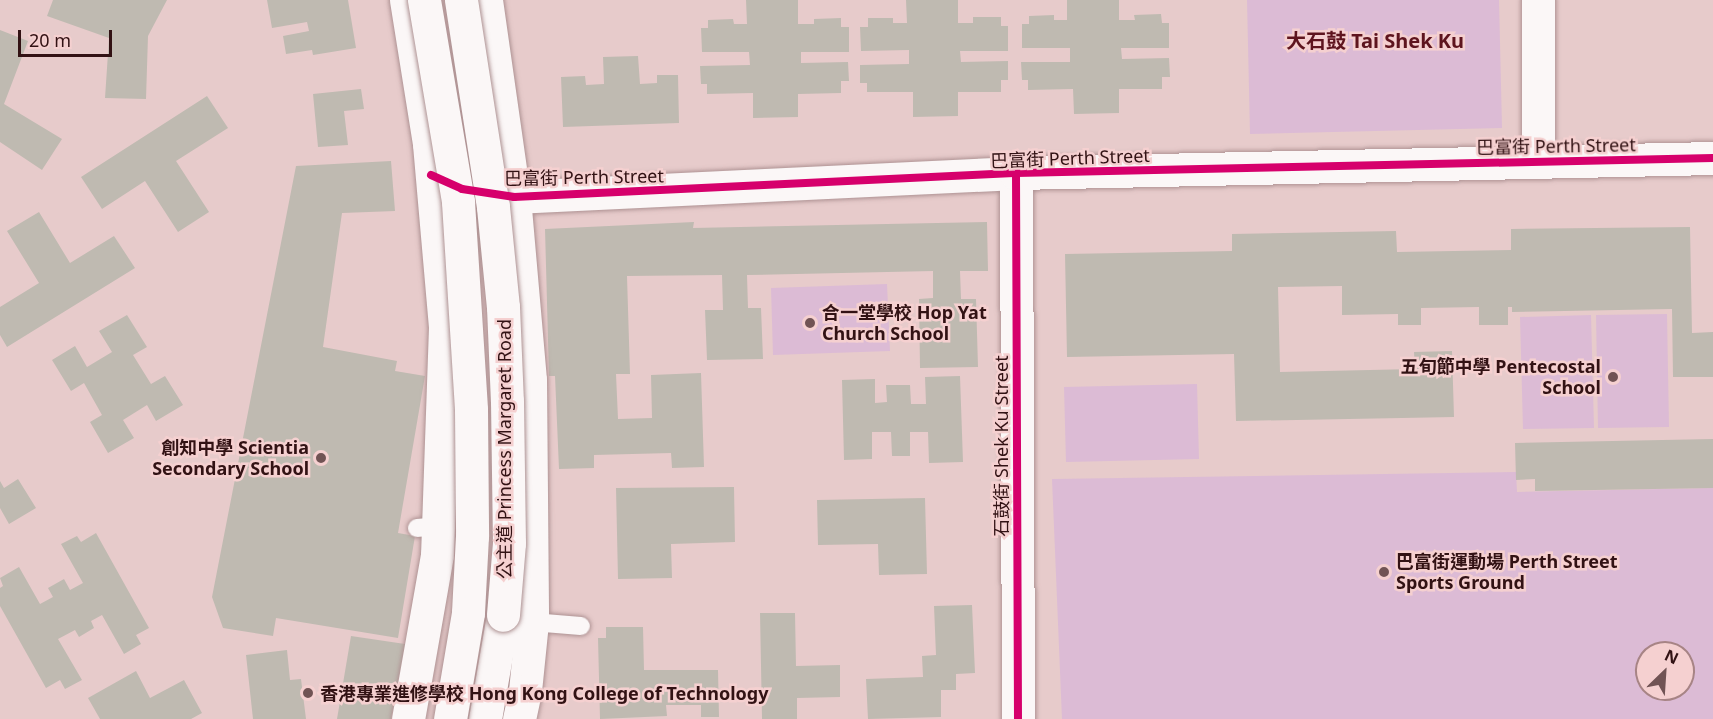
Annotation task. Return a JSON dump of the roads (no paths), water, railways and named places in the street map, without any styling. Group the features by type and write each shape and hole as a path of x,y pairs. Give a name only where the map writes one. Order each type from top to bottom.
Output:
{"main road":[{"path":"406,0 429,144 445,327 430,536 408,719"},
{"name":"公主道 Princess Margaret Road","path":"424,0 458,202 471,410 472,536 468,613 450,719"},
{"name":"公主道 Princess Margaret Road","path":"461,0 493,207 503,307 507,401 509,543 503,615 484,719"},
{"name":"公主道 Princess Margaret Road","path":"486,0 514,197 530,380 532,622 519,719"},
{"name":"巴富街 Perth Street","path":"1538,0 1538,160"},
{"name":"巴富街 Perth Street","path":"431,175 462,189 514,197 1016,173 1713,158"},
{"name":"石鼓街 Shek Ku Street","path":"1016,173 1018,719"},
{"path":"430,536 465,583 476,589 493,592 516,580 532,555"}],"lane":[{"path":"532,622 581,626"}],"place":[{"name":"合一堂學校 Hop Yat Church School","path":"810,323"},
{"name":"五旬節中學 Pentecostal School","path":"1613,377"},
{"name":"創知中學 Scientia Secondary School","path":"321,458"},
{"name":"巴富街運動場 Perth Street Sports Ground","path":"1384,572"},
{"name":"香港專業進修學校 Hong Kong College of Technology","path":"308,693"}],"district":[{"name":"大石鼓 Tai Shek Ku","path":"1375,40"}]}
